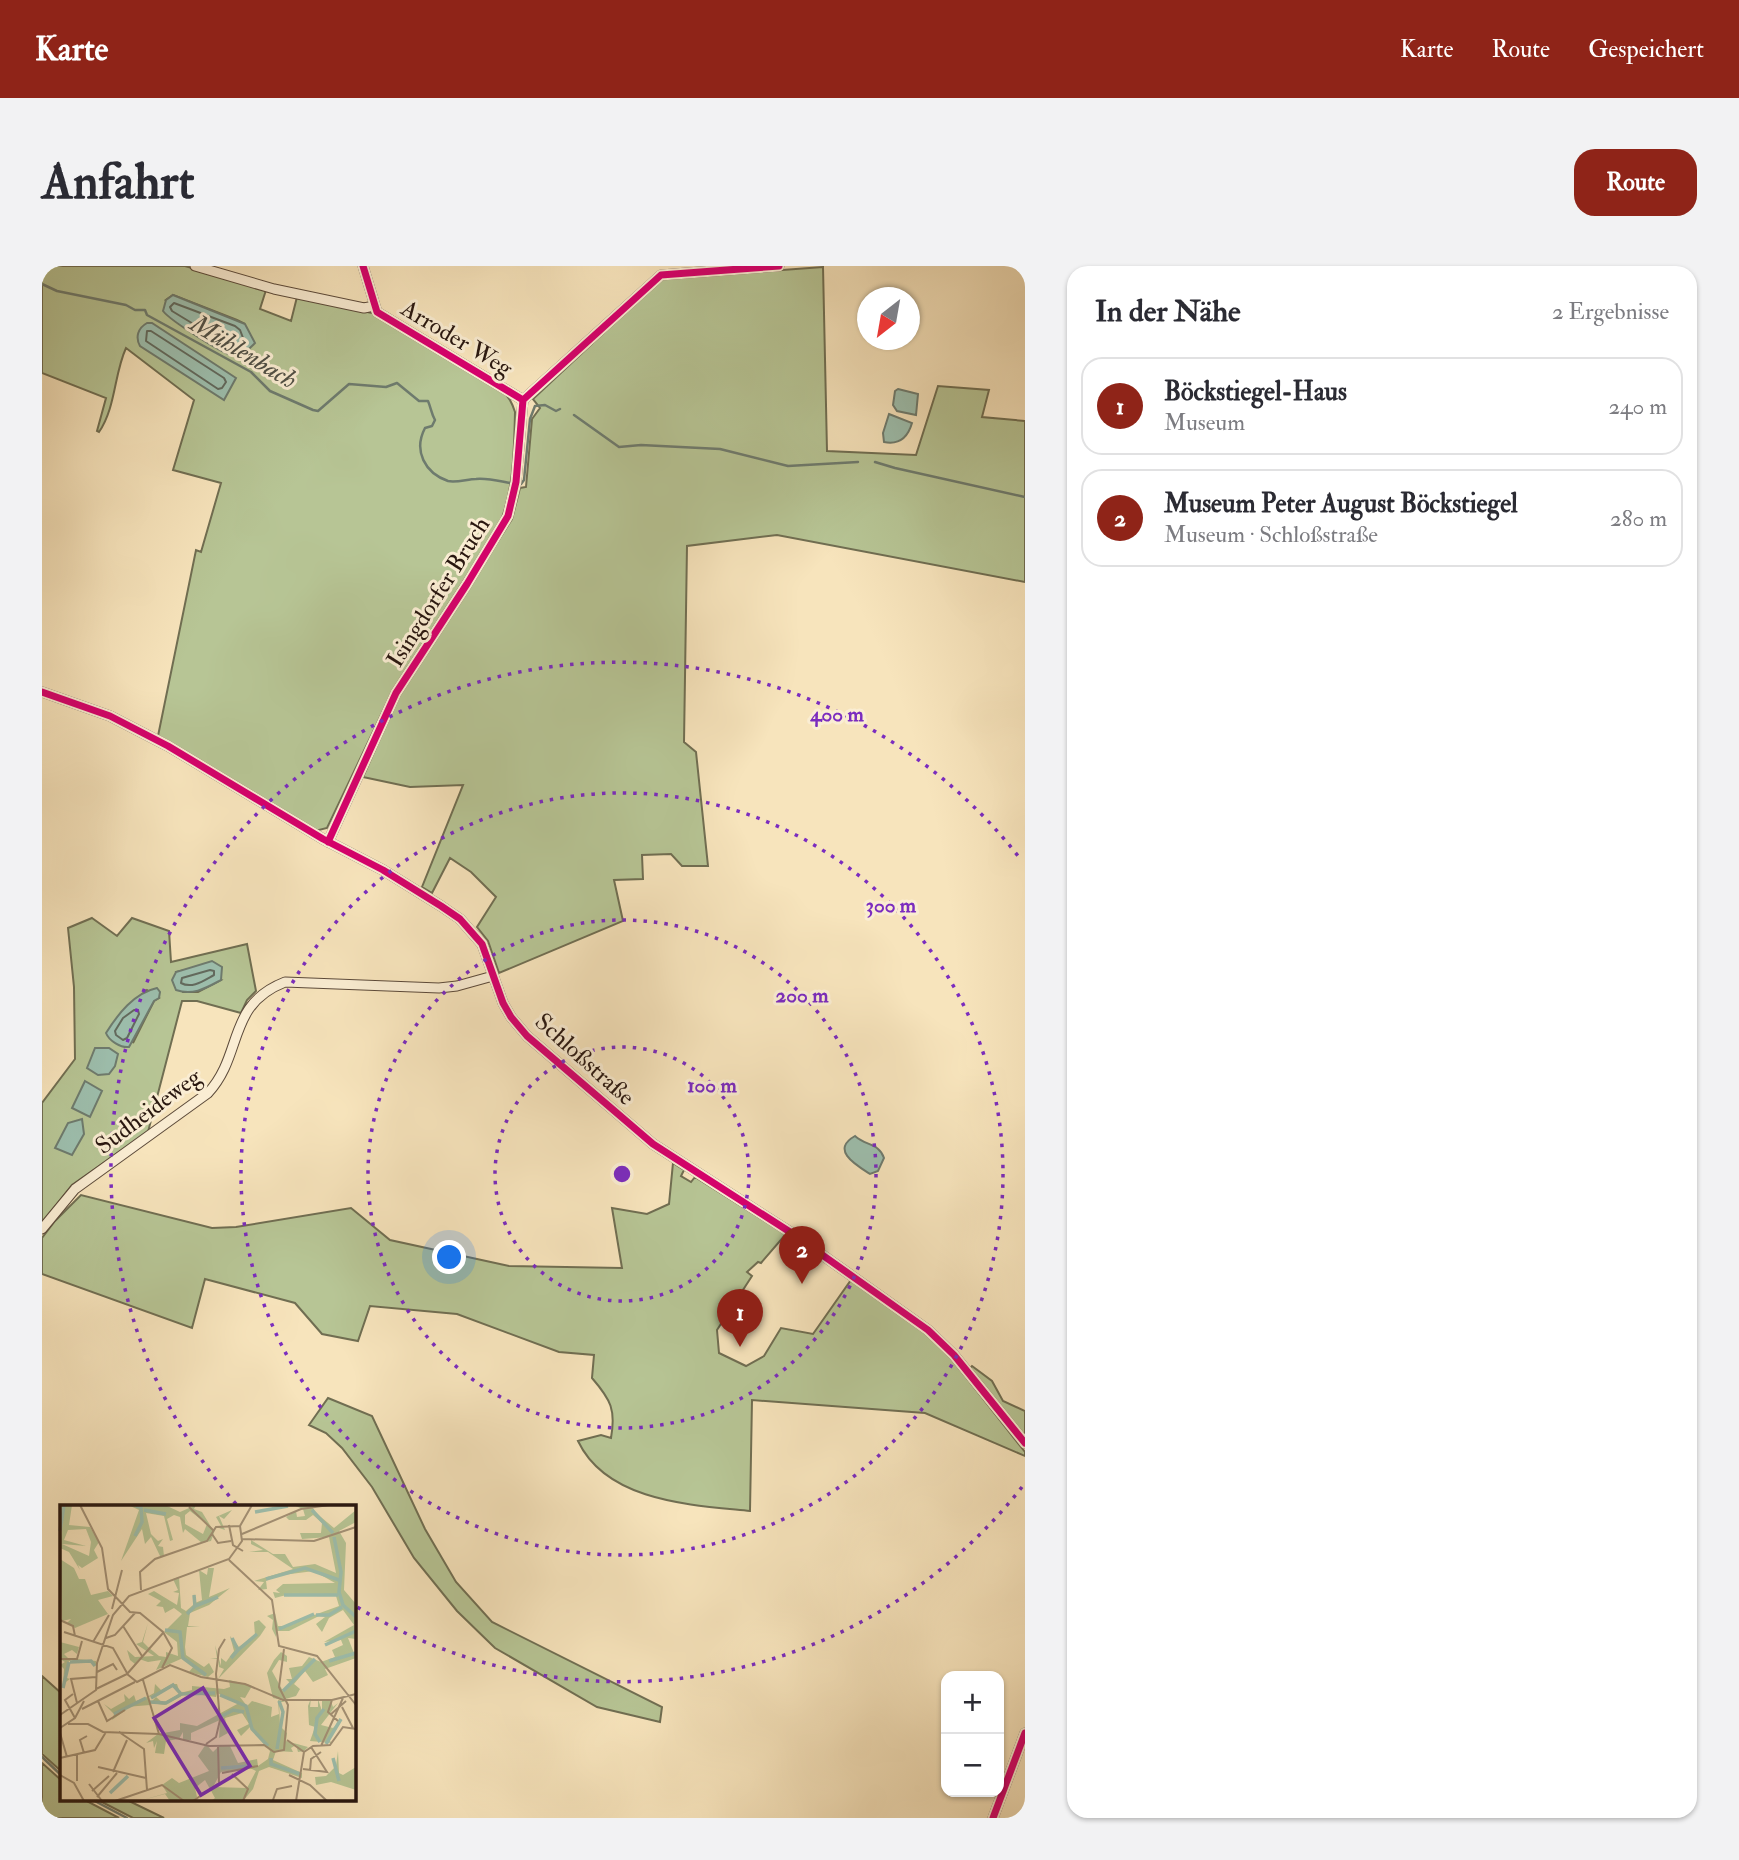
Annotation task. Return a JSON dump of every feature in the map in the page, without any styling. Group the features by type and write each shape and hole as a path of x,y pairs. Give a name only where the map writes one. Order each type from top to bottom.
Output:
{"street":[{"name":"Arroder Weg","path":"195,266 274,289 364,308 374,306"},
{"name":"Arroder Weg","path":"363,266 374,306 380,314 523,400"},
{"path":"523,400 661,275 779,266"},
{"name":"Isingdorfer Bruch","path":"328,842 396,692 508,516 516,482 523,400"},
{"name":"Schloßstraße","path":"42,692 100,712 153,738 328,842 404,883 460,919 482,944 511,1017 527,1036 653,1144 790,1232 928,1330 954,1355 1025,1443"},
{"name":"Sudheideweg","path":"42,1229 75,1189 208,1093 225,1070 243,1017 254,1001 274,986 285,982 439,988 493,976"},
{"path":"993,1818 1025,1733"}],"green space":[{"path":"42,266 185,266 266,290 260,309 291,321 297,297 372,313 501,390 510,400 515,412 512,472 498,528 393,690 327,828 315,831 158,736 196,550 201,552 221,483 173,470 194,400 126,348 109,412 99,432 97,431 106,398 42,373","holes":["173,295 245,324 166,300"]},
{"path":"823,267 827,451 916,455 938,386 989,390 982,417 1025,421 1025,582 777,535 687,546 684,742 696,752 708,866 682,866 671,854 642,855 643,879 614,880 623,921 499,973 488,941 477,927 496,897 471,872 450,858 432,893 422,887 463,785 410,787 363,777 398,697 512,519 520,488 526,487 532,419 540,408 533,399 661,279"},
{"path":"92,918 117,936 132,918 169,931 171,962 247,944 256,991 247,1000 241,1013 197,1001 182,1001 148,1132 72,1185 42,1223 42,1103 75,1059 74,987 68,928","holes":["189,969 221,980 198,992 183,992 176,972","147,990 159,998 154,1001 133,1043 134,1001"]},
{"path":"673,1163 684,1170 681,1176 691,1182 695,1177 786,1234 761,1263 758,1262 747,1272 752,1276 717,1330 719,1353 746,1366 764,1356 781,1328 813,1334 851,1280 944,1349 1025,1452 1025,1456 925,1413 752,1400 750,1511 678,1502 653,1497 609,1477 591,1461 578,1441 601,1435 611,1438 613,1420 610,1406 592,1378 594,1355 559,1352 457,1314 370,1306 358,1341 322,1334 295,1303 205,1279 192,1328 42,1274 42,1238 81,1195 212,1228 236,1227 351,1208 390,1240 509,1266 622,1268 612,1208 647,1214 669,1204"},
{"path":"972,1366 992,1381 1003,1401 1025,1411 1025,1437 970,1368"},
{"path":"328,1398 372,1416 425,1529 456,1582 492,1622 662,1707 660,1722 597,1707 495,1648 457,1611 414,1558 372,1487 342,1448 326,1433 309,1425"},
{"path":"42,1676 60,1692 60,1770 42,1754"},
{"path":"42,1763 60,1779 60,1800 85,1800 119,1818 42,1818"},
{"path":"98,1800 127,1800 164,1818 133,1818"}],"water":[{"path":"173,295 245,324 255,343 239,356 230,355 210,345 163,311 166,300"},
{"path":"147,323 152,323 236,378 224,400 140,346 138,333"},
{"path":"898,389 918,394 916,415 897,411 893,405 895,391"},
{"path":"889,414 912,423 905,436 898,441 884,442 883,433"},
{"path":"212,961 222,967 221,980 194,992 176,990 172,980 176,972"},
{"path":"157,988 160,992 159,998 154,1001 129,1047 112,1041 106,1033 121,1012 141,994"},
{"path":"95,1048 109,1048 118,1054 115,1066 109,1074 98,1075 87,1068"},
{"path":"85,1081 102,1091 90,1117 72,1108"},
{"path":"82,1119 84,1134 72,1155 55,1148 68,1123"},
{"path":"855,1136 882,1153 884,1158 878,1171 870,1174 848,1157 845,1147"}],"waterway":[{"name":"Mühlenbach","path":"42,284 57,291 126,305 135,310 145,310 147,315 251,372 270,391 313,410 318,411 349,384 386,387 397,383 419,401 428,401 435,420 432,426 425,428 420,445 423,460 433,473 448,481 480,479 510,483"},
{"name":"Mühlenbach","path":"521,484 524,480 530,419 535,406 545,405 556,411 560,409"},
{"name":"Mühlenbach","path":"574,415 619,447 641,445 720,449 788,466 858,462"},
{"name":"Mühlenbach","path":"875,462 1025,497"},
{"path":"42,1757 60,1774"},
{"path":"93,1800 127,1818"}],"cycle path":[{"path":"363,266 377,312 523,400"},
{"path":"523,400 661,275 779,266"},
{"path":"328,842 396,693 508,516 516,482 523,400"},
{"path":"42,692 110,716 168,746 323,839 383,870 460,919 482,944 503,1003 527,1036 653,1144 790,1232 928,1330 954,1355 1025,1443"},
{"path":"993,1818 1025,1733"}],"place":[{"name":"Museum Peter August Böckstiegel","path":"802,1284"},
{"name":"Böckstiegel-Haus","path":"740,1347"}]}
